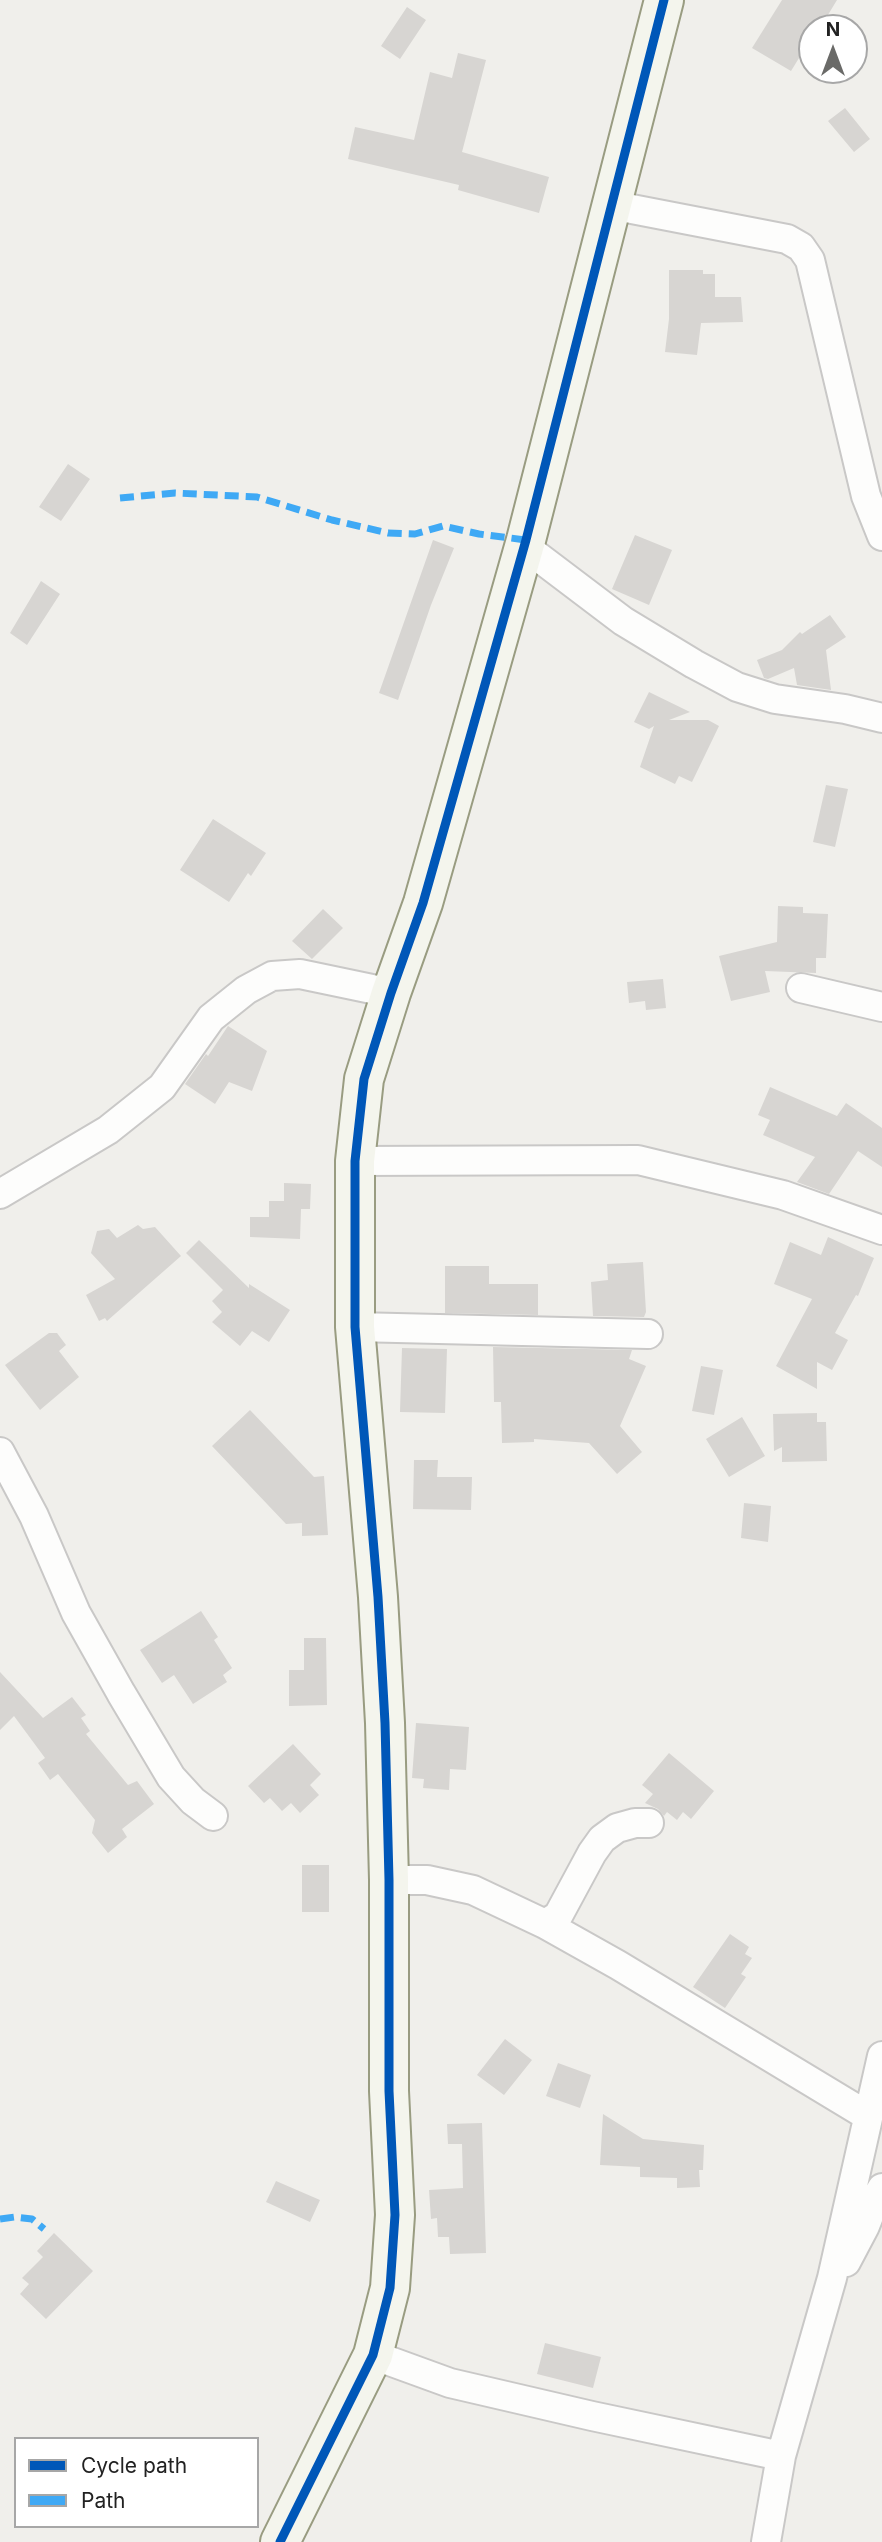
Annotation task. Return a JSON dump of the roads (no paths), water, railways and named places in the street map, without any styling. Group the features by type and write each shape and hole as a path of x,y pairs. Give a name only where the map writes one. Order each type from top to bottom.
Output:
{"street":[{"path":"280,2542 373,2355 390,2288 395,2215 389,2091 389,1880 385,1723 355,1327 355,1161 364,1079 423,903 524,546 664,0"},
{"path":"611,205 787,239 801,247 810,260 866,496 882,536"},
{"path":"524,546 623,621 737,687 775,699 845,709 882,718"},
{"path":"0,1194 108,1129 162,1087 211,1018 246,990 272,976 300,974 391,993"},
{"path":"801,988 882,1007"},
{"path":"355,1161 638,1160 783,1195 882,1230"},
{"path":"355,1327 648,1334"},
{"path":"0,1452 34,1516 76,1613 121,1693 171,1777 193,1801 213,1816"},
{"path":"545,1924 558,1916 602,1839 617,1828 635,1823 649,1823"},
{"path":"389,1880 428,1880 473,1890 545,1924 868,2116"},
{"path":"766,2542 782,2456 832,2278 882,2056"},
{"path":"832,2278 849,2258 882,2188"},
{"path":"373,2355 450,2382 782,2456"}]}
